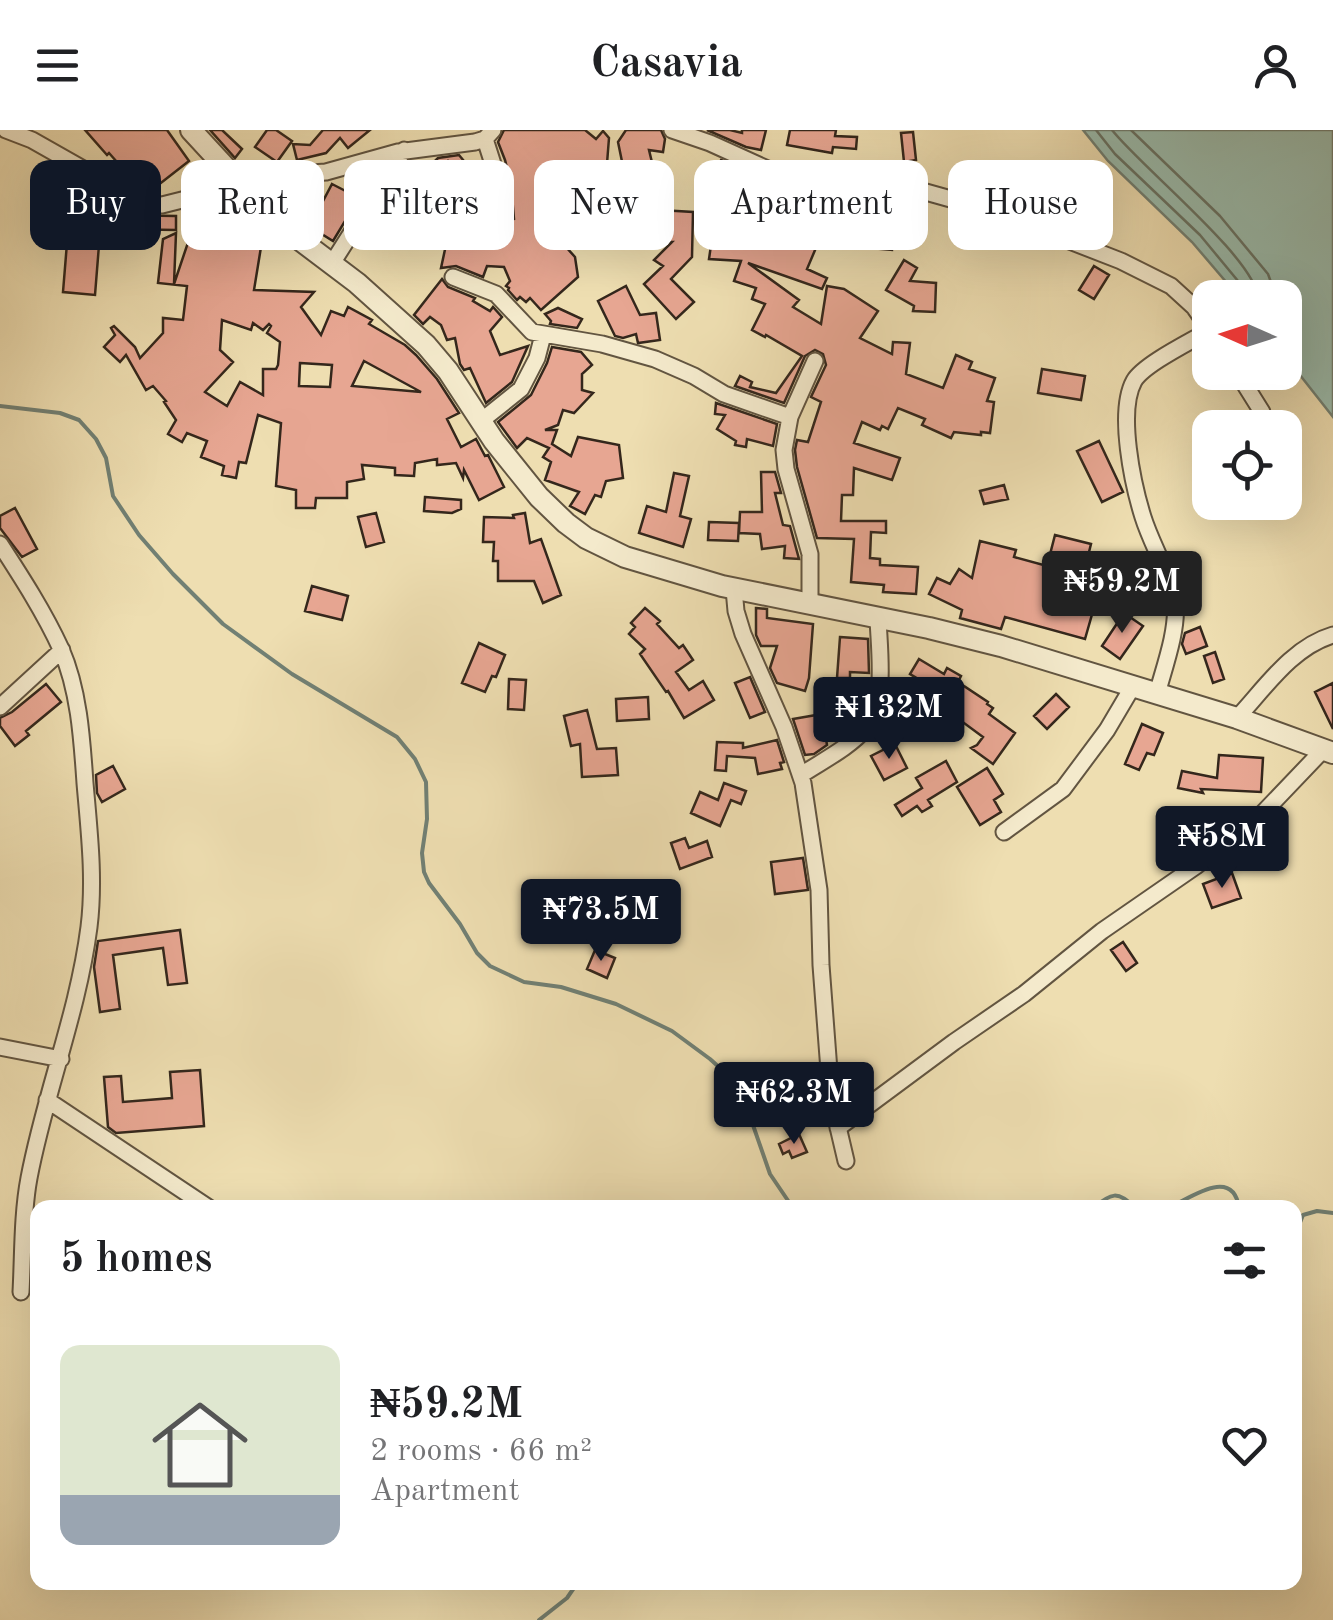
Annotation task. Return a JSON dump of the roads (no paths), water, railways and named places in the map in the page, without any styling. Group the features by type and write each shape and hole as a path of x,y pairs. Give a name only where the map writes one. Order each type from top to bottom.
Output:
{"street":[{"path":"6,130 32,140 146,204 162,206 181,201"},
{"path":"191,130 219,160"},
{"path":"672,130 804,182 891,184 990,210 1120,261 1172,286 1192,305"},
{"path":"324,172 404,150 476,142 489,134 494,160"},
{"path":"331,264 404,150"},
{"path":"313,250 426,345 539,497 586,538 625,557 676,574 1001,646 1237,718 1329,751 1260,816 1209,856 838,1128"},
{"path":"453,277 496,294 532,332 655,358 724,394 790,418"},
{"path":"481,421 521,389 537,358 543,335"},
{"path":"1157,694 1175,606 1143,516 1128,455 1127,417 1135,380 1192,341"},
{"path":"810,605 810,554 784,459 790,418 816,361"},
{"path":"0,544 62,650 82,730 92,878 78,988 28,1184 20,1292"},
{"path":"734,589 743,634 784,727 800,775 818,890 831,1097 846,1160"},
{"path":"800,775 858,735 875,711 879,696 878,618"},
{"path":"1237,718 1300,652 1318,639 1333,635"},
{"path":"0,707 62,650"},
{"path":"1004,832 1063,789 1133,686"},
{"path":"0,1047 60,1059"},
{"path":"47,1100 197,1200"}],"water":[{"path":"1083,130 1333,130 1333,417 1302,378 1302,280 1224,280 1192,242 1113,166 1113,160 1107,160"}],"waterway":[{"path":"0,406 60,413 79,420 106,458 113,496 139,535 223,624 292,674 397,737 415,759 426,782 424,872 477,953 490,966 524,982 561,987 616,1004 672,1031 710,1059 730,1077 746,1105 770,1174 788,1200"},
{"path":"1184,1200 1219,1187 1228,1189 1237,1200"},
{"path":"1104,1200 1114,1196 1126,1200"},
{"path":"1302,1218 1317,1211 1333,1213"},
{"path":"539,1620 572,1590"}]}
